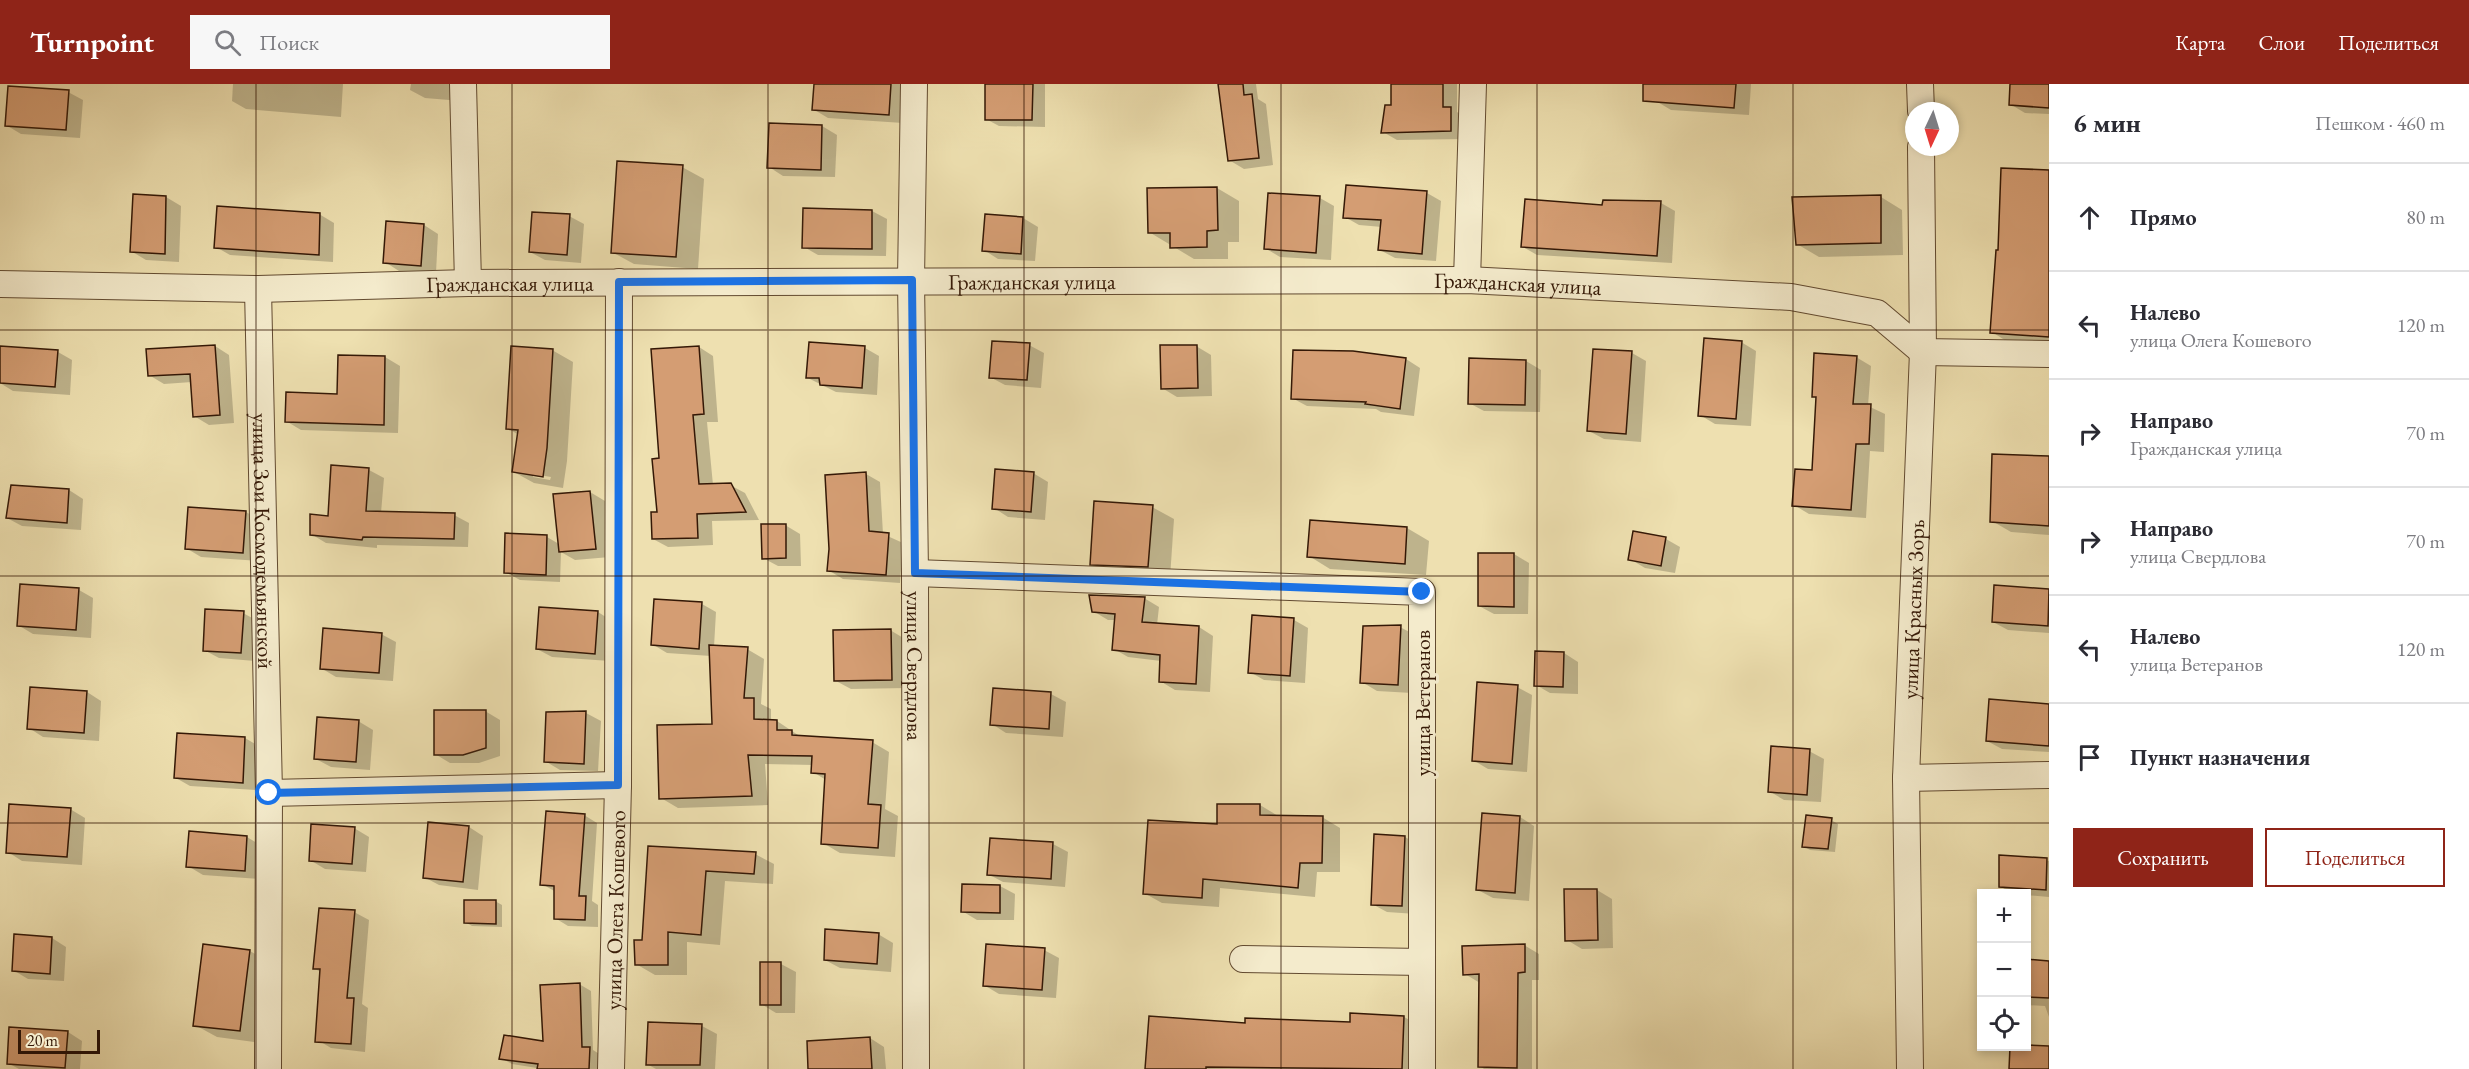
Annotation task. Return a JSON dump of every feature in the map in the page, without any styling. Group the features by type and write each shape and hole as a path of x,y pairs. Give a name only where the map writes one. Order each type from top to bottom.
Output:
{"street":[{"path":"463,84 468,283"},
{"name":"улица Свердлова","path":"914,84 912,280 916,1069"},
{"path":"1467,280 1473,84"},
{"path":"1920,84 1921,102"},
{"name":"улица Красных Зорь","path":"1910,1069 1906,778 1923,352 1921,156"},
{"name":"Гражданская улица","path":"0,284 258,289 468,283 1467,280 1791,297 1877,313 1923,352"},
{"name":"улица Олега Кошевого","path":"611,1069 618,785 619,282"},
{"name":"улица Зои Космодемьянской","path":"258,289 269,793 268,1069"},
{"path":"1923,352 2049,354"},
{"name":"улица Ветеранов","path":"915,573 1422,592 1422,1069"},
{"path":"1906,778 2049,775"},
{"path":"269,793 618,785"},
{"path":"1243,959 1422,962"}],"building":[{"path":"814,84 891,84 889,115 812,110"},
{"path":"985,84 1033,84 1032,120 985,120"},
{"path":"1218,84 1243,84 1244,95 1252,94 1259,158 1228,161"},
{"path":"1391,84 1443,84 1443,107 1451,107 1451,131 1381,133 1385,105 1391,105"},
{"path":"1643,84 1736,84 1734,108 1643,101"},
{"path":"2010,84 2049,84 2049,108 2009,105"},
{"path":"8,86 69,90 66,130 5,126"},
{"path":"769,123 822,125 821,170 767,168"},
{"path":"617,161 683,165 676,257 611,253"},
{"path":"2001,168 2049,170 2049,337 1990,333 1996,250 1998,250"},
{"path":"1346,185 1427,191 1422,254 1378,250 1381,220 1343,218"},
{"path":"1217,187 1218,230 1207,231 1207,247 1170,248 1170,233 1148,233 1147,188"},
{"path":"1268,193 1320,196 1316,253 1264,249"},
{"path":"133,194 166,196 165,254 130,252"},
{"path":"1881,195 1881,243 1796,245 1792,197"},
{"path":"1525,199 1602,205 1603,200 1661,201 1657,256 1521,247"},
{"path":"217,206 320,213 319,255 214,248"},
{"path":"803,208 872,210 872,249 802,248"},
{"path":"532,212 570,214 567,255 529,252"},
{"path":"985,214 1023,217 1021,254 982,251"},
{"path":"386,221 424,224 421,266 383,263"},
{"path":"1704,338 1742,341 1736,419 1698,416"},
{"path":"992,341 1030,343 1027,380 989,378"},
{"path":"809,342 865,346 862,388 820,385 819,378 806,378"},
{"path":"215,345 220,415 193,417 190,374 148,376 146,349"},
{"path":"1160,345 1197,345 1198,388 1161,389"},
{"path":"0,346 58,350 55,387 0,383"},
{"path":"511,346 553,349 543,477 512,472 518,430 506,429"},
{"path":"699,346 704,414 693,415 699,484 731,483 746,512 697,514 698,538 652,539 651,512 657,512 652,459 659,458 651,349"},
{"path":"1593,349 1632,351 1626,434 1587,431"},
{"path":"1293,350 1353,351 1406,358 1400,409 1365,404 1366,402 1291,399"},
{"path":"1814,353 1857,356 1853,404 1871,404 1869,444 1856,444 1851,510 1792,506 1795,469 1812,470 1816,397 1812,397"},
{"path":"338,355 385,356 384,425 285,422 286,392 337,394"},
{"path":"1469,358 1526,360 1525,405 1468,404"},
{"path":"1992,454 2049,456 2049,526 1990,522"},
{"path":"331,465 369,468 366,511 455,513 454,539 363,537 362,540 310,535 310,514 328,516"},
{"path":"995,469 1034,472 1031,512 992,509"},
{"path":"866,472 869,531 889,533 886,575 827,571 829,549 825,475"},
{"path":"11,485 69,489 67,523 6,518"},
{"path":"590,491 596,549 559,552 553,494"},
{"path":"1094,501 1153,505 1148,567 1090,565"},
{"path":"188,507 246,511 243,553 185,549"},
{"path":"1310,520 1407,527 1405,564 1307,557"},
{"path":"761,524 786,524 786,558 762,559"},
{"path":"1633,531 1666,537 1661,566 1628,560"},
{"path":"505,533 547,535 546,575 504,573"},
{"path":"1478,553 1514,553 1514,607 1478,606"},
{"path":"20,584 79,588 76,630 17,626"},
{"path":"1994,585 2049,589 2048,626 1992,622"},
{"path":"1089,595 1145,597 1142,622 1199,626 1196,684 1159,682 1160,655 1112,650 1115,614 1092,612"},
{"path":"654,599 702,602 699,649 651,645"},
{"path":"539,607 598,611 595,654 536,649"},
{"path":"205,609 244,611 241,653 203,651"},
{"path":"1252,615 1294,618 1290,676 1248,673"},
{"path":"1401,625 1398,685 1360,683 1363,626"},
{"path":"323,628 382,633 379,673 320,669"},
{"path":"891,629 892,680 834,681 833,630"},
{"path":"709,645 748,647 744,698 754,698 754,719 777,720 777,730 792,730 792,735 873,740 868,804 881,805 878,848 821,844 825,774 811,773 812,756 748,755 752,796 659,799 657,725 712,724"},
{"path":"1535,651 1564,652 1563,687 1534,686"},
{"path":"1477,682 1518,685 1512,764 1472,761"},
{"path":"30,687 87,691 84,733 27,729"},
{"path":"993,688 1051,692 1049,729 990,725"},
{"path":"1989,699 2049,704 2049,746 1986,741"},
{"path":"434,710 486,710 486,748 463,755 434,755"},
{"path":"586,711 584,764 544,762 546,712"},
{"path":"317,717 359,720 356,762 314,759"},
{"path":"177,733 245,737 243,783 174,778"},
{"path":"1771,746 1810,749 1807,795 1768,792"},
{"path":"9,804 71,808 67,857 6,853"},
{"path":"1217,804 1260,804 1260,815 1323,816 1322,863 1300,863 1298,888 1203,879 1202,898 1143,894 1148,820 1217,824"},
{"path":"546,811 585,814 579,896 586,896 585,920 554,919 554,886 540,885"},
{"path":"1482,813 1520,816 1515,893 1476,890"},
{"path":"1806,815 1832,818 1828,849 1802,847"},
{"path":"428,822 469,826 463,882 423,878"},
{"path":"311,824 355,827 352,864 309,861"},
{"path":"189,831 247,836 245,871 186,867"},
{"path":"1374,834 1405,836 1402,906 1371,905"},
{"path":"990,838 1053,842 1051,879 987,875"},
{"path":"648,846 756,852 754,874 706,871 701,935 668,932 668,965 635,965 634,940 642,940"},
{"path":"1999,855 2047,858 2046,890 1999,887"},
{"path":"962,884 1000,885 1000,913 961,912"},
{"path":"1564,889 1597,889 1598,940 1565,941"},
{"path":"464,900 496,900 496,924 464,923"},
{"path":"319,908 355,910 347,998 354,998 351,1044 315,1042 320,969 313,969"},
{"path":"825,929 879,933 877,964 824,960"},
{"path":"14,934 52,937 50,974 12,971"},
{"path":"203,944 250,950 240,1031 193,1026"},
{"path":"986,944 1045,948 1042,990 983,986"},
{"path":"1525,944 1525,972 1518,973 1517,1068 1478,1067 1479,974 1463,975 1462,946"},
{"path":"2031,959 2049,961 2049,998 2031,997"},
{"path":"760,962 781,962 781,1005 760,1005"},
{"path":"580,983 582,1047 590,1047 589,1069 537,1069 538,1064 499,1059 504,1035 543,1041 540,985"},
{"path":"1350,1013 1404,1016 1402,1069 1206,1067 1206,1069 1145,1069 1149,1016 1245,1023 1245,1018 1350,1022"},
{"path":"648,1022 702,1024 700,1065 646,1065"},
{"path":"9,1027 68,1031 65,1068 7,1064"},
{"path":"870,1037 872,1069 808,1069 807,1041"},
{"path":"2031,1045 2049,1046 2049,1069 2009,1069 2010,1051 2031,1051"}],"route":[{"path":"269,793 618,785 619,282 912,280 915,573 1422,592"}]}
